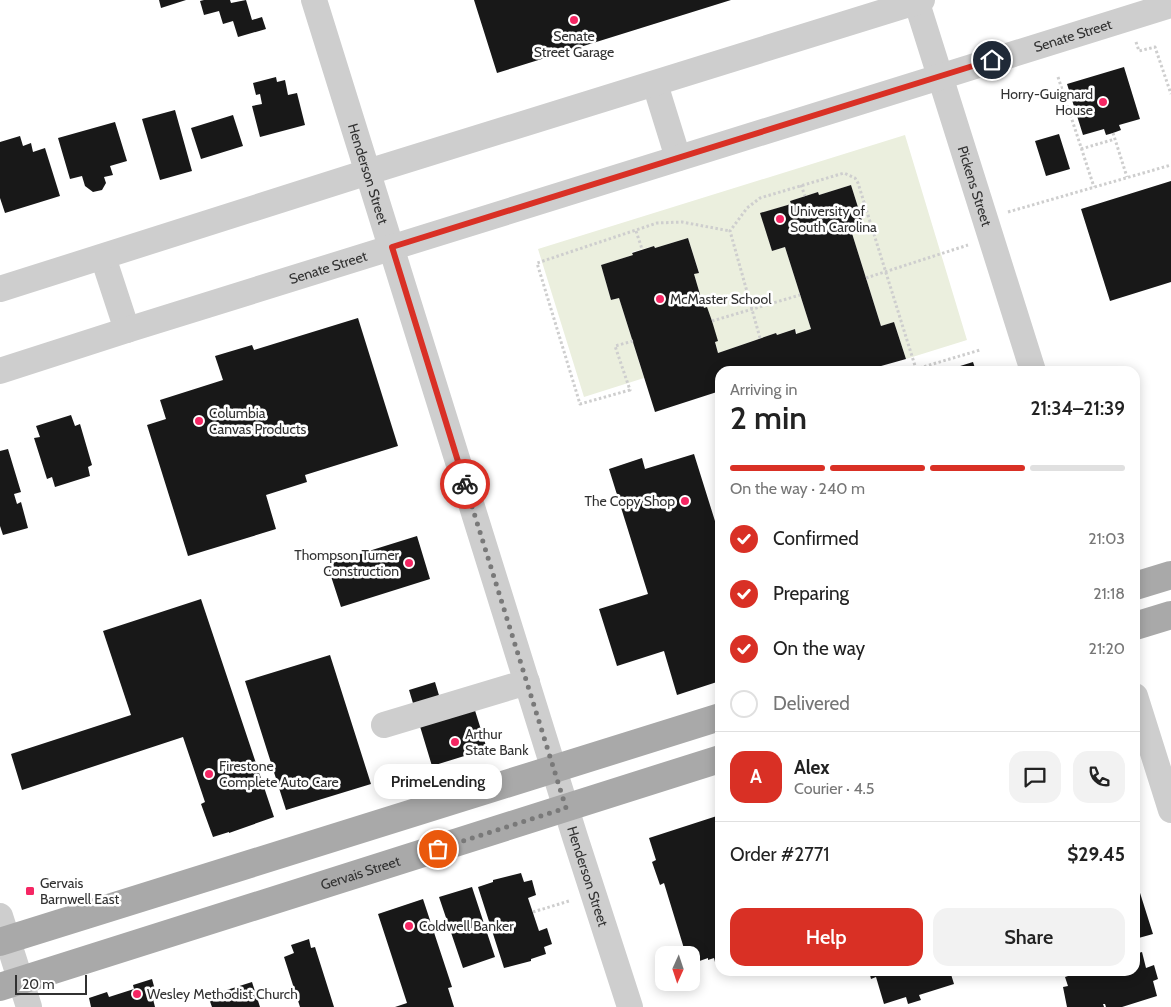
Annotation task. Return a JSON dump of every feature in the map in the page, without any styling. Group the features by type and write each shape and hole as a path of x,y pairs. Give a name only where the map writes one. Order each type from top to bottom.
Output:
{"main road":[{"path":"1140,584 1171,575"},
{"path":"1140,624 1171,615"},
{"path":"2,933 554,769 715,719"},
{"name":"Gervais Street","path":"10,984 715,761"}],"street":[{"name":"Henderson Street","path":"314,0 630,1007"},
{"path":"0,289 918,0"},
{"name":"Pickens Street","path":"918,0 1031,366"},
{"name":"Senate Street","path":"0,371 1171,5"},
{"path":"655,84 678,158"},
{"path":"103,257 127,330"},
{"path":"382,719 525,677"},
{"path":"1140,712 1171,810"},
{"path":"2,933 10,984 28,1007"}],"path":[{"path":"1138,52 1155,47 1171,94"},
{"path":"1058,77 1094,187"},
{"path":"1113,133 1127,177"},
{"path":"1081,149 1115,139"},
{"path":"866,278 886,272 988,228 1094,187 1171,165"},
{"path":"760,338 730,231 738,218 753,202 760,198 838,174 844,174 855,178 915,366"},
{"path":"801,185 805,196"},
{"path":"632,341 615,346 630,390 580,404 537,263 657,223 695,224 730,231"},
{"path":"636,231 642,249"},
{"path":"712,321 800,295"},
{"path":"926,366 980,350"},
{"path":"533,912 594,894"}],"green space":[{"path":"905,135 967,340 906,359 894,322 881,326 850,227 863,222 851,185 819,195 818,192 790,201 791,204 761,213 772,251 785,247 811,329 797,334 795,329 777,335 776,333 718,353 707,307 704,308 694,274 699,272 688,238 655,248 654,246 632,252 633,255 601,265 611,300 619,298 644,378 584,397 538,249"}],"building":[{"path":"159,0 186,0 161,8"},
{"path":"230,0 231,3 246,0 252,20 262,17 266,29 238,37 233,21 223,24 219,11 204,15 200,1"},
{"name":"Senate Street Garage","path":"474,0 731,0 497,73"},
{"name":"Horry-Guignard House","path":"1124,67 1140,119 1119,125 1121,130 1106,135 1104,129 1083,135 1067,84"},
{"path":"276,77 277,82 285,80 288,95 297,93 305,125 260,137 252,106 262,104 260,94 256,95 253,83"},
{"path":"175,110 192,171 160,180 142,119"},
{"path":"233,115 243,146 201,159 191,128"},
{"path":"115,122 127,161 110,166 113,175 104,177 106,183 102,190 93,192 85,186 82,176 70,179 58,138"},
{"path":"1059,134 1070,169 1046,176 1035,141"},
{"path":"20,136 23,146 31,143 33,152 45,148 60,196 5,213 0,198 0,142"},
{"path":"1171,181 1171,282 1110,301 1081,209"},
{"name":"McMaster School","path":"851,185 863,223 850,227 881,326 894,322 906,359 881,366 715,366 715,393 655,412 619,298 611,300 601,265 654,246 655,248 688,238 699,273 694,274 704,308 707,307 712,321 718,341 715,342 718,353 776,333 777,335 795,329 796,334 811,329 785,247 772,251 760,213 791,204 790,201 818,192 819,195"},
{"path":"358,318 398,446 305,475 307,482 266,495 276,529 188,556 147,425 166,419 160,400 223,380 215,356 252,345 254,350"},
{"path":"973,362 974,366 960,366"},
{"path":"71,415 75,426 80,424 92,465 88,467 90,476 55,487 52,477 47,479 34,438 40,437 36,426"},
{"path":"8,449 21,492 14,494 17,504 21,502 28,528 3,535 0,526 0,451"},
{"path":"694,454 715,521 715,683 677,695 664,651 617,666 599,609 648,594 609,469 642,458 645,469"},
{"path":"417,536 430,579 341,607 327,564"},
{"path":"201,599 274,817 213,837 201,804 205,802 183,737 22,790 11,754 131,715 103,631"},
{"path":"330,655 371,784 286,810 245,681"},
{"path":"435,682 444,712 473,704 487,749 432,766 409,690"},
{"path":"715,817 715,962 714,958 700,961 700,946 683,946 664,883 660,885 652,862 656,860 649,838"},
{"path":"521,873 524,882 532,880 536,895 528,898 539,931 547,928 552,944 544,947 546,954 531,959 531,961 504,968 478,887 493,882 493,880"},
{"path":"472,887 495,957 463,968 439,897"},
{"path":"1140,893 1153,934 1140,938"},
{"path":"423,899 452,987 448,988 454,1007 395,1007 407,1003 378,914"},
{"path":"309,939 311,948 315,947 334,1007 300,1007 284,957 294,953 291,945"},
{"path":"1142,952 1146,968 1154,965 1158,979 1153,981 1157,996 1122,1007 1106,1007 1103,1004 1104,1007 1067,1007 1063,987 1068,986 1065,977 1140,976 1140,953"},
{"path":"870,976 952,976 954,984 919,995 921,1000 908,1004 906,997 884,1004 876,977 871,979"},
{"name":"Wesley Methodist Church","path":"152,979 157,997 153,999 155,1007 91,1007 89,998 107,992 109,997 134,989 133,985"},
{"path":"252,982 260,1007 212,1007 208,996"}],"way so far":[{"path":"438,849 566,808 465,484"}],"place":[{"name":"Senate Street Garage","path":"574,20"},
{"name":"Horry-Guignard House","path":"1103,102"},
{"name":"University of South Carolina","path":"780,219"},
{"name":"McMaster School","path":"660,299"},
{"name":"Columbia Canvas Products","path":"199,421"},
{"name":"The Copy Shop","path":"685,501"},
{"name":"Thompson Turner Construction","path":"409,563"},
{"name":"Arthur State Bank","path":"455,742"},
{"name":"Firestone Complete Auto Care","path":"209,774"},
{"name":"PrimeLending","path":"438,849"},
{"name":"Gervais Barnwell East","path":"30,891"},
{"name":"Coldwell Banker","path":"409,926"},
{"name":"Wesley Methodist Church","path":"137,994"}],"route":[{"path":"465,484 392,247 992,60"}]}
